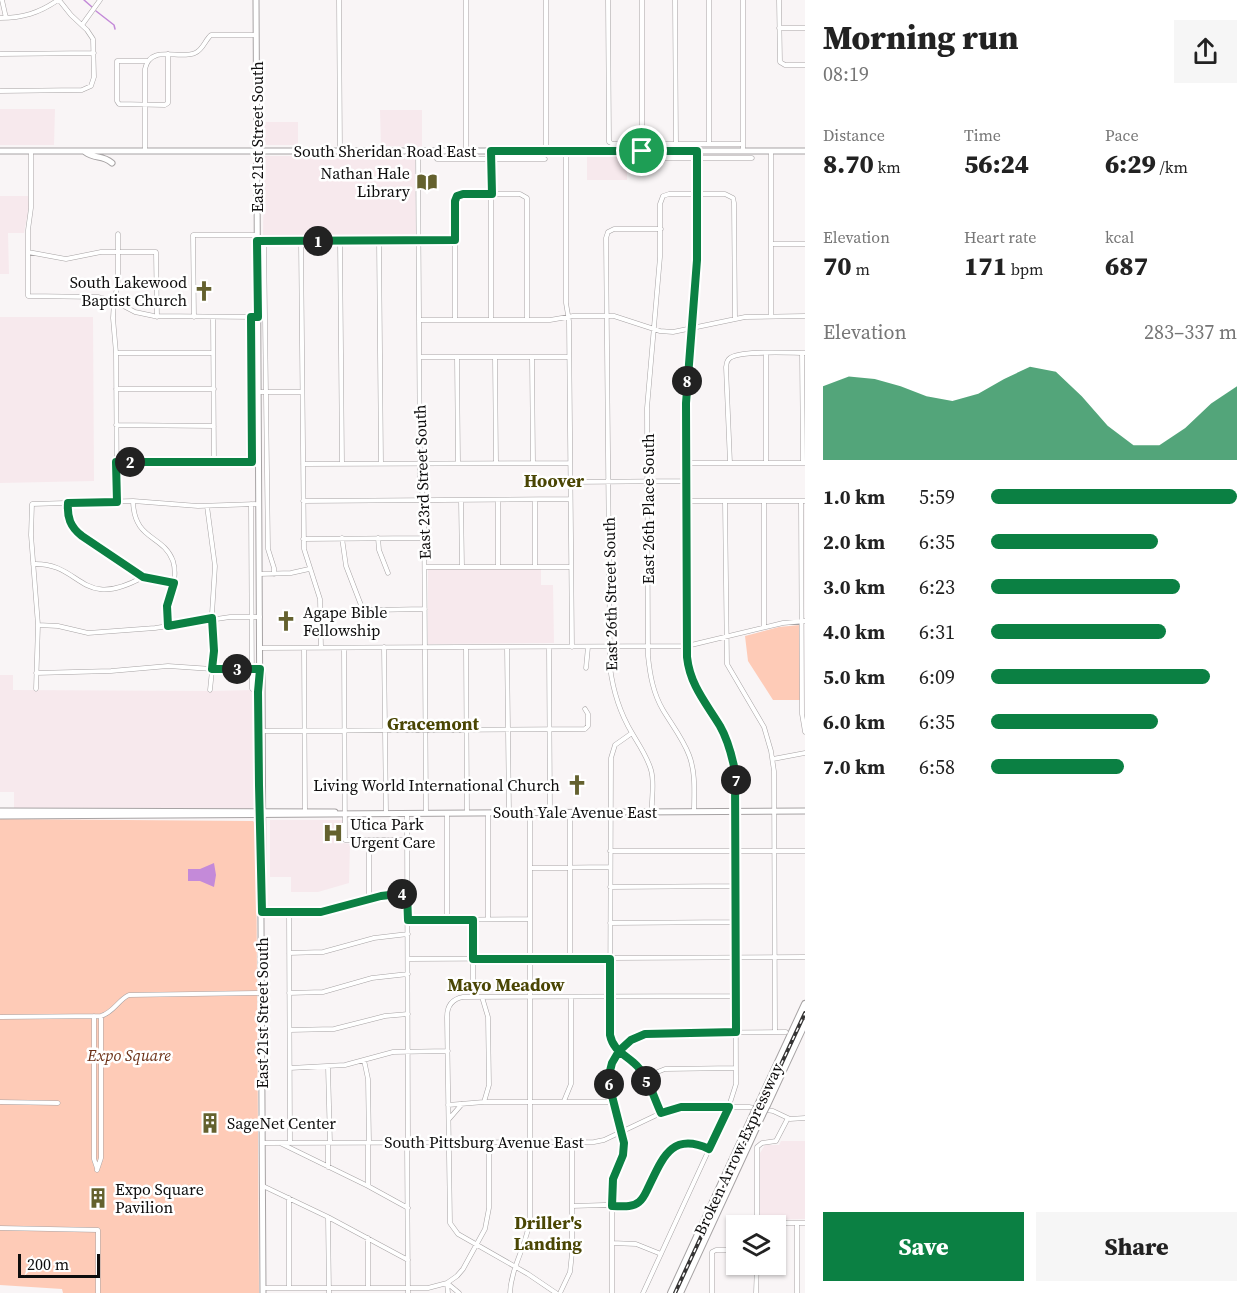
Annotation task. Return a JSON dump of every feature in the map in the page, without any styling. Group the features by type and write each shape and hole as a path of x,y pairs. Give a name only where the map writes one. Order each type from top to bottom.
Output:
{"highway":[{"name":"Broken Arrow Expressway","path":"671,1293 805,1004"},
{"name":"Broken Arrow Expressway","path":"680,1293 805,1023"}],"main road":[{"name":"East 21st Street South","path":"256,0 260,669 264,875 262,912 263,1291"},
{"name":"South Sheridan Road East","path":"0,151 697,151 743,147 771,151 805,151"},
{"path":"84,151 90,155 104,157 112,163"},
{"name":"South Yale Avenue East","path":"0,811 60,814"},
{"name":"South Yale Avenue East","path":"262,814 304,811 345,814"},
{"name":"South Yale Avenue East","path":"0,816 805,811"}],"street":[{"path":"2,0 6,18"},
{"path":"0,18 32,15 58,0 93,39 94,53 93,83 89,88 82,90 0,90"},
{"path":"82,25 99,0"},
{"path":"339,0 340,151"},
{"path":"466,0 466,151"},
{"path":"546,0 546,151"},
{"name":"South Sheridan Road East","path":"608,0 608,140 610,143 710,144 743,147"},
{"path":"642,0 642,151"},
{"path":"675,0 676,144"},
{"path":"709,0 710,144"},
{"path":"743,0 743,147"},
{"path":"779,0 781,63 805,65"},
{"path":"779,28 805,28"},
{"path":"168,54 168,103 165,105 117,102 116,63 118,61 148,60 156,55 168,54 189,54 198,52 211,35 256,34"},
{"path":"0,54 94,53"},
{"path":"145,151 145,69 148,60"},
{"path":"31,151 28,296 91,296 114,301 135,312 157,317 258,317"},
{"name":"East 23rd Street South","path":"418,151 420,463 424,501 425,567 426,813"},
{"path":"491,151 491,320"},
{"path":"566,151 566,303 569,357 572,647"},
{"path":"643,1293 735,1094 735,771 730,748 720,726 691,680 687,646 687,387 697,260 697,151"},
{"path":"771,151 771,316"},
{"path":"643,158 752,158"},
{"name":"South Sheridan Road East","path":"437,159 545,159"},
{"path":"455,320 455,201 457,196 463,194 492,194 526,196 528,202 527,320"},
{"name":"East 26th Place South","path":"694,812 694,779 691,760 656,695 650,672 647,408 661,229 660,204 663,196 669,194 698,194"},
{"path":"698,194 732,196 734,203 735,319"},
{"name":"East 26th Street South","path":"652,812 651,769 615,696 610,667 606,238 608,232 616,229 661,229"},
{"path":"117,502 116,353 112,318 118,284 118,234"},
{"path":"194,317 193,235 257,238 264,241 455,240"},
{"path":"340,240 342,463"},
{"path":"379,240 381,463"},
{"path":"264,241 268,549 274,574"},
{"path":"301,241 303,539 309,569 320,599 321,648"},
{"path":"771,244 805,244"},
{"path":"28,252 66,259 101,252 156,252 157,317"},
{"path":"419,320 550,320 606,316 620,317 673,332 735,319 805,316"},
{"path":"213,317 214,462"},
{"path":"251,317 252,462"},
{"path":"116,353 213,353"},
{"path":"766,353 766,463"},
{"path":"686,463 730,463 804,463 804,353 744,354 728,360 726,367 730,463"},
{"path":"420,357 569,357"},
{"path":"457,357 458,463"},
{"path":"495,357 495,463"},
{"path":"532,357 533,463"},
{"path":"116,389 214,389"},
{"path":"258,392 302,392"},
{"path":"116,425 214,426"},
{"path":"116,462 259,462"},
{"path":"303,464 570,463"},
{"path":"570,482 686,481"},
{"path":"303,501 570,499"},
{"path":"461,500 462,567"},
{"path":"498,500 498,567"},
{"path":"534,500 535,567"},
{"path":"133,501 135,516 140,528 165,549 171,557 175,571 167,606 168,626"},
{"path":"36,689 38,625 33,564 32,504 133,501 207,506 259,504"},
{"path":"686,501 803,501 802,714 805,732"},
{"path":"725,501 727,664 764,727 773,759 775,1032"},
{"path":"764,501 764,627"},
{"path":"68,503 68,516 71,524 82,536 143,577 174,583"},
{"path":"251,504 252,688"},
{"path":"207,506 215,566 212,618 214,651 210,690"},
{"path":"342,538 346,566 361,605 372,610 425,609"},
{"path":"378,538 379,550 388,573"},
{"path":"303,539 424,538"},
{"path":"33,564 56,568 87,586 101,590 125,587 143,577"},
{"path":"425,567 571,567"},
{"path":"260,574 291,573 309,569"},
{"path":"38,625 58,626 88,633 168,626 212,618 260,617"},
{"path":"260,648 687,646 764,627 803,621"},
{"path":"384,647 386,813"},
{"path":"466,647 467,813"},
{"path":"507,647 509,813"},
{"path":"549,647 550,813"},
{"path":"586,668 588,647"},
{"path":"304,648 304,811"},
{"path":"344,648 345,840 407,840"},
{"path":"36,674 168,666 260,669"},
{"path":"261,732 588,728 588,714 585,709"},
{"path":"632,733 612,748 611,1039 615,1048 637,1066 645,1077 661,1113"},
{"path":"773,759 805,753"},
{"path":"570,812 570,959"},
{"path":"407,813 408,1290"},
{"path":"447,813 447,920"},
{"path":"488,813 488,920"},
{"path":"510,1293 515,1266 526,1240 530,1219 530,813"},
{"path":"369,840 369,898"},
{"path":"610,851 805,851"},
{"path":"530,868 610,867"},
{"path":"610,887 736,886"},
{"path":"262,912 330,910 369,898 407,893"},
{"path":"289,912 290,1143"},
{"path":"408,920 530,919"},
{"path":"473,920 473,997"},
{"path":"610,923 736,922"},
{"path":"289,953 323,952 374,938 408,934"},
{"path":"408,959 805,957"},
{"path":"289,993 323,992 372,978 408,974"},
{"path":"0,1017 101,1016 112,1010 121,999 129,995 262,993"},
{"path":"556,1293 515,1266 458,1234 450,1223 447,1012 450,1005 458,998 473,997 736,996"},
{"path":"482,997 488,1017 489,1085 484,1102"},
{"path":"564,1101 571,1084 571,997"},
{"path":"290,1030 334,1029 385,1016 408,1014"},
{"path":"94,1016 94,1159 97,1170 101,1158 101,1016"},
{"path":"612,1293 613,1179 624,1149 609,1075 612,1063 619,1051 631,1040 645,1034 786,1032"},
{"path":"290,1068 328,1067 393,1052 448,1051"},
{"path":"364,1060 368,1079 368,1185"},
{"path":"328,1067 328,1167"},
{"path":"645,1077 665,1069 736,1068"},
{"path":"0,1102 58,1103"},
{"path":"448,1105 484,1102 613,1102"},
{"path":"448,1121 462,1103"},
{"name":"South Pittsburg Avenue East","path":"262,1143 598,1141 661,1113 681,1107 749,1107 773,1112 788,1119 805,1118"},
{"path":"757,1215 757,1147 761,1143 778,1140 788,1119"},
{"path":"560,1293 567,1281 571,1263 572,1141"},
{"path":"263,1291 289,1288 408,1290 431,1288 447,1283 459,1273 485,1230 489,1216 489,1142"},
{"path":"279,1143 368,1185 408,1208"},
{"path":"572,1206 630,1206 641,1200 663,1156 671,1148 690,1143 709,1149"},
{"path":"263,1186 368,1237 408,1260"},
{"path":"289,1198 289,1288"},
{"path":"328,1217 329,1290"},
{"path":"786,1223 805,1223"},
{"path":"797,1223 797,1293"},
{"path":"0,1228 98,1230 98,1293"},
{"path":"368,1237 368,1288"},
{"path":"612,1244 636,1244 661,1254"},
{"path":"712,1293 712,1252 726,1250"},
{"path":"756,1293 757,1275"},
{"path":"447,1283 448,1293"},
{"path":"447,1283 459,1293"}],"shaded area":[{"path":"0,109 55,109 54,145 0,145"},
{"path":"380,110 422,110 422,147 381,146"},
{"path":"263,122 298,122 298,145 264,145"},
{"path":"587,155 627,155 627,180 587,180"},
{"path":"264,156 415,156 416,238 263,239"},
{"path":"0,196 28,196 29,206 24,233 8,233 9,274 0,274"},
{"path":"0,317 93,317 94,481 0,483"},
{"path":"428,569 541,569 541,585 553,585 554,643 428,644"},
{"path":"0,675 13,675 13,690 254,690 255,807 251,809 14,808 14,792 0,792"},
{"path":"270,820 343,820 343,843 350,844 349,883 318,892 291,892 291,877 270,877"},
{"path":"214,863 216,875 214,887 200,881 188,881 188,869 200,869"},
{"path":"781,1141 805,1141 805,1219 786,1219 786,1215 760,1215 760,1153 765,1145 779,1145"}],"green space":[{"path":"800,625 800,700 773,700 748,661 745,636 779,627"},
{"name":"Expo Square","path":"0,819 253,821 256,824 259,1293 63,1293 62,1289 0,1285"}],"waterway":[{"path":"84,0 92,7"},
{"path":"96,11 114,25 115,29"}],"railway":[{"path":"675,1293 805,1013"}],"place":[{"name":"Nathan Hale Library","path":"427,182"},
{"name":"South Lakewood Baptist Church","path":"204,291"},
{"name":"Agape Bible Fellowship","path":"286,621"},
{"name":"Living World International Church","path":"577,785"},
{"name":"Utica Park Urgent Care","path":"333,833"},
{"name":"SageNet Center","path":"210,1123"},
{"name":"Expo Square Pavilion","path":"98,1198"}],"district":[{"name":"Hoover","path":"554,480"},
{"name":"Gracemont","path":"433,723"},
{"name":"Mayo Meadow","path":"506,984"},
{"name":"Driller's Landing","path":"548,1232"}],"route":[{"path":"642,151 491,151 492,194 460,194 457,196 455,240 257,241 258,317 251,317 252,462 116,462 117,502 68,503 69,520 82,536 143,577 174,583 167,606 168,626 212,618 214,651 212,669 260,669 258,692 262,912 321,912 369,898 407,893 408,920 473,920 473,959 610,959 612,1044 615,1048 619,1051 633,1062 640,1069 661,1113 681,1107 729,1107 709,1149 690,1143 671,1148 663,1156 641,1200 630,1206 612,1206 613,1179 624,1149 609,1080 614,1058 619,1051 631,1040 645,1034 736,1032 735,771 724,734 691,680 687,657 686,403 697,260 697,151 642,151"}]}
